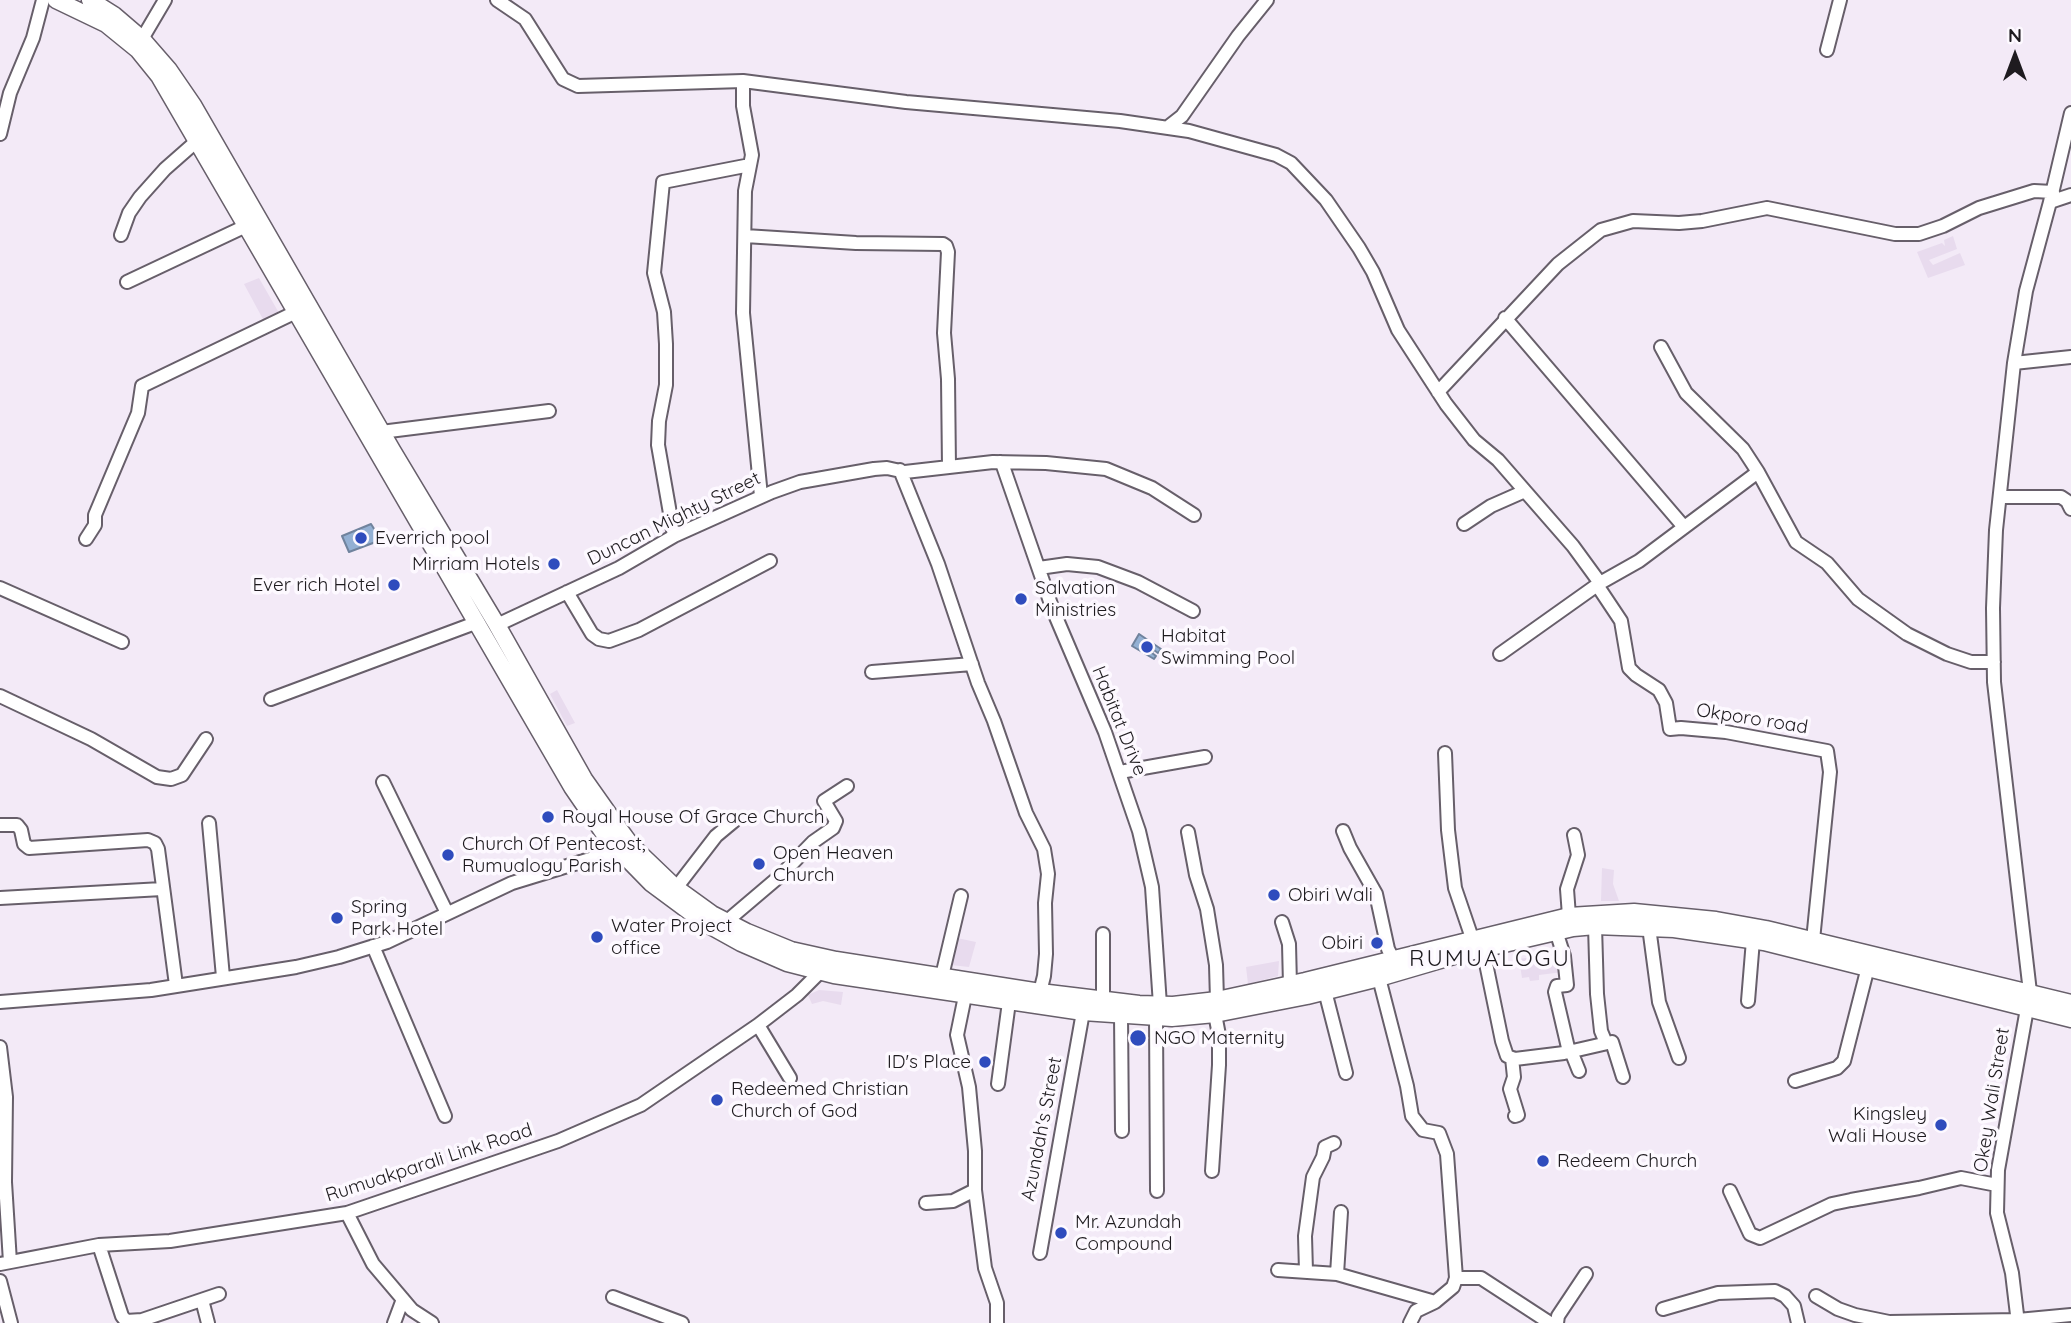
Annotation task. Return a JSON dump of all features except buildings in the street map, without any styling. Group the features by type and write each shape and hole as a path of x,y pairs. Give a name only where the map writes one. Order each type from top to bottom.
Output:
{"main road":[{"path":"56,0 100,20 138,50 159,76 298,311 572,787 651,883 705,923 741,943 787,963 820,972 965,996 1121,1015 1216,1007 1325,991 1379,978 1569,916 1639,922 1713,933 2029,1000 2071,1003"},
{"path":"90,0 114,15 142,39 169,70 193,105 624,848 712,914 791,950 836,960 1103,1000 1158,1011"},
{"path":"1216,1007 1393,959 1478,944 1595,926 1716,920 1813,940 2029,1000 2071,1018"}],"street":[{"path":"0,134 10,93 33,38 43,0"},
{"path":"142,39 164,0"},
{"path":"497,0 524,19 563,79 578,86 743,81 906,102 1168,127 1276,155 1304,174 1326,200 1373,272 1398,330 1438,392 1474,440 1498,460 1573,546 1599,584"},
{"path":"1168,127 1182,116 1266,0"},
{"path":"1827,50 1840,0"},
{"path":"743,81 743,106 752,155 746,191 743,313 761,496"},
{"name":"Okey Wali Street","path":"2018,1321 2012,1273 1997,1213 1997,1185 2029,1000 1996,695 1993,608 2000,497 2014,363 2026,291 2071,113"},
{"path":"121,235 129,213 140,197 165,169 198,140"},
{"path":"674,536 658,445 659,421 666,385 666,344 664,312 654,273 663,186 667,180 750,165"},
{"path":"1438,392 1558,264 1601,230 1633,221 1702,221 1766,208 1895,234 1919,234 2001,201 2034,191 2051,197 2071,195"},
{"path":"127,282 248,225"},
{"path":"745,236 946,246 948,252 944,333 948,379 949,467"},
{"path":"86,540 95,525 95,515 138,413 142,386 298,311"},
{"path":"1505,318 1684,527"},
{"path":"1661,347 1686,393 1743,449 1796,542 1827,563 1858,599 1907,634 1947,654 1971,662 1994,662"},
{"path":"2014,363 2071,357"},
{"path":"382,432 549,411"},
{"name":"Duncan Mighty Street","path":"497,625 619,568 674,536 761,496 822,477 874,469 900,470 1000,462 1106,469 1152,488 1194,515"},
{"name":"Habitat Drive","path":"1000,462 1058,622 1120,772 1139,831 1152,887 1158,1011 1157,1191"},
{"path":"900,470 933,551 1026,813 1044,849 1048,874 1045,903 1046,954 1040,992"},
{"path":"1500,654 1599,584 1639,561 1758,472"},
{"path":"1464,523 1491,506 1525,491"},
{"path":"2000,497 2060,497 2067,501 2071,509"},
{"path":"567,592 592,634 609,641 639,629 770,561"},
{"path":"1038,568 1068,564 1098,567 1138,582 1193,611"},
{"name":"Okporo road","path":"1599,584 1621,621 1629,668 1659,690 1666,703 1670,729 1681,727 1726,732 1828,751 1830,772 1813,940"},
{"path":"0,589 122,642"},
{"path":"271,699 478,622"},
{"path":"872,672 972,664"},
{"path":"0,696 91,739 157,776 171,779 182,775 206,739"},
{"path":"1445,753 1448,830 1455,888 1478,944 1507,1056 1512,1058 1570,1051 1612,1042 1623,1077"},
{"path":"1120,772 1205,758"},
{"path":"383,782 447,913"},
{"path":"727,921 780,876 813,842 833,828 835,821 824,801 846,786"},
{"path":"676,888 716,836 734,821"},
{"path":"209,823 223,977"},
{"path":"0,825 16,825 21,830 24,844 29,848 148,840 155,843 176,985"},
{"path":"1343,831 1376,894 1388,949 1393,959"},
{"path":"1188,832 1196,875 1207,909 1216,965 1219,1065 1212,1171"},
{"path":"1569,916 1567,889 1578,855 1574,835"},
{"path":"0,1002 151,990 296,967 387,942 512,883 624,848"},
{"path":"0,898 162,889"},
{"path":"942,976 961,896"},
{"path":"1282,922 1289,944 1290,985"},
{"path":"1639,922 1665,1023 1679,1058"},
{"path":"1595,926 1597,994 1601,1031 1606,1043"},
{"path":"1556,931 1567,985 1557,986 1555,992 1570,1051 1579,1071"},
{"path":"1103,934 1103,1000"},
{"path":"1748,1001 1753,940"},
{"path":"373,946 444,1116"},
{"path":"1795,1081 1837,1068 1844,1061 1868,967"},
{"name":"Rumuakparali Link Road","path":"5,1263 99,1245 170,1241 347,1213 558,1142 641,1105 758,1025 797,995 820,972"},
{"path":"1379,978 1385,994 1412,1116 1423,1130 1439,1133 1447,1154 1456,1278 1453,1287 1434,1302 1416,1311 1410,1323"},
{"path":"1325,991 1346,1073"},
{"path":"965,996 957,1035 969,1087 975,1151 975,1190 985,1268 997,1303 997,1323"},
{"path":"998,1084 1009,1002"},
{"name":"Azundah's Street","path":"1040,1254 1083,1012"},
{"path":"1121,1015 1122,1132"},
{"path":"758,1025 790,1078"},
{"path":"0,1047 5,1263"},
{"path":"1512,1058 1514,1077 1510,1089 1518,1115 1515,1116"},
{"path":"1306,1271 1305,1236 1313,1177 1324,1157 1325,1147 1334,1143"},
{"path":"1730,1191 1750,1234 1760,1238 1832,1204 1961,1178 1997,1185"},
{"path":"926,1203 953,1201 975,1190"},
{"path":"1337,1274 1341,1212"},
{"path":"347,1213 373,1264 412,1310 432,1323"},
{"path":"99,1245 122,1316 127,1321 142,1320 219,1294"},
{"path":"1278,1270 1337,1274 1434,1302"},
{"path":"1557,1323 1558,1316 1586,1274"},
{"path":"1456,1278 1475,1277 1487,1280 1550,1323"},
{"path":"0,1281 11,1323"},
{"path":"1663,1309 1718,1293 1775,1291 1785,1296 1794,1307 1798,1323"},
{"path":"1816,1296 1838,1309 1871,1320 2018,1321 2071,1315"},
{"path":"613,1297 682,1323"},
{"path":"394,1323 403,1299"},
{"path":"202,1300 208,1323"}],"shaded area":[{"path":"1953,236 1957,249 1929,260 1933,265 1960,253 1965,265 1928,278 1917,252 1942,243 1945,246 1944,240"},
{"path":"259,278 279,313 264,321 244,284"},
{"path":"557,690 575,723 567,726 550,694"},
{"path":"1602,868 1614,870 1613,884 1619,901 1601,901"},
{"path":"957,938 976,942 969,967 951,965"},
{"path":"1560,953 1563,972 1539,975 1539,980 1522,978 1519,959"},
{"path":"1279,961 1278,976 1248,984 1246,967"},
{"path":"819,990 843,992 841,1005 823,1001 812,1004 808,995"}],"water":[{"name":"Everrich pool","path":"371,524 381,540 349,552 342,536"},
{"name":"Habitat Swimming Pool","path":"1139,634 1161,649 1158,653 1154,650 1154,659 1132,646"}],"place":[{"name":"Everrich pool","path":"361,538"},
{"name":"Mirriam Hotels","path":"554,564"},
{"name":"Ever rich Hotel","path":"394,585"},
{"name":"Salvation Ministries","path":"1021,599"},
{"name":"Habitat Swimming Pool","path":"1147,647"},
{"name":"Royal House Of Grace Church","path":"548,817"},
{"name":"Church Of Pentecost, Rumualogu Parish","path":"448,855"},
{"name":"Open Heaven Church","path":"759,864"},
{"name":"Obiri Wali","path":"1274,895"},
{"name":"Spring Park Hotel","path":"337,918"},
{"name":"Water Project office","path":"597,937"},
{"name":"Obiri","path":"1377,943"},
{"name":"NGO Maternity","path":"1138,1038"},
{"name":"ID's Place","path":"985,1062"},
{"name":"Redeemed Christian Church of God","path":"717,1100"},
{"name":"Kingsley Wali House","path":"1941,1125"},
{"name":"Redeem Church","path":"1543,1161"},
{"name":"Mr. Azundah Compound","path":"1061,1233"}],"district":[{"name":"RUMUALOGU","path":"1490,959"}]}
